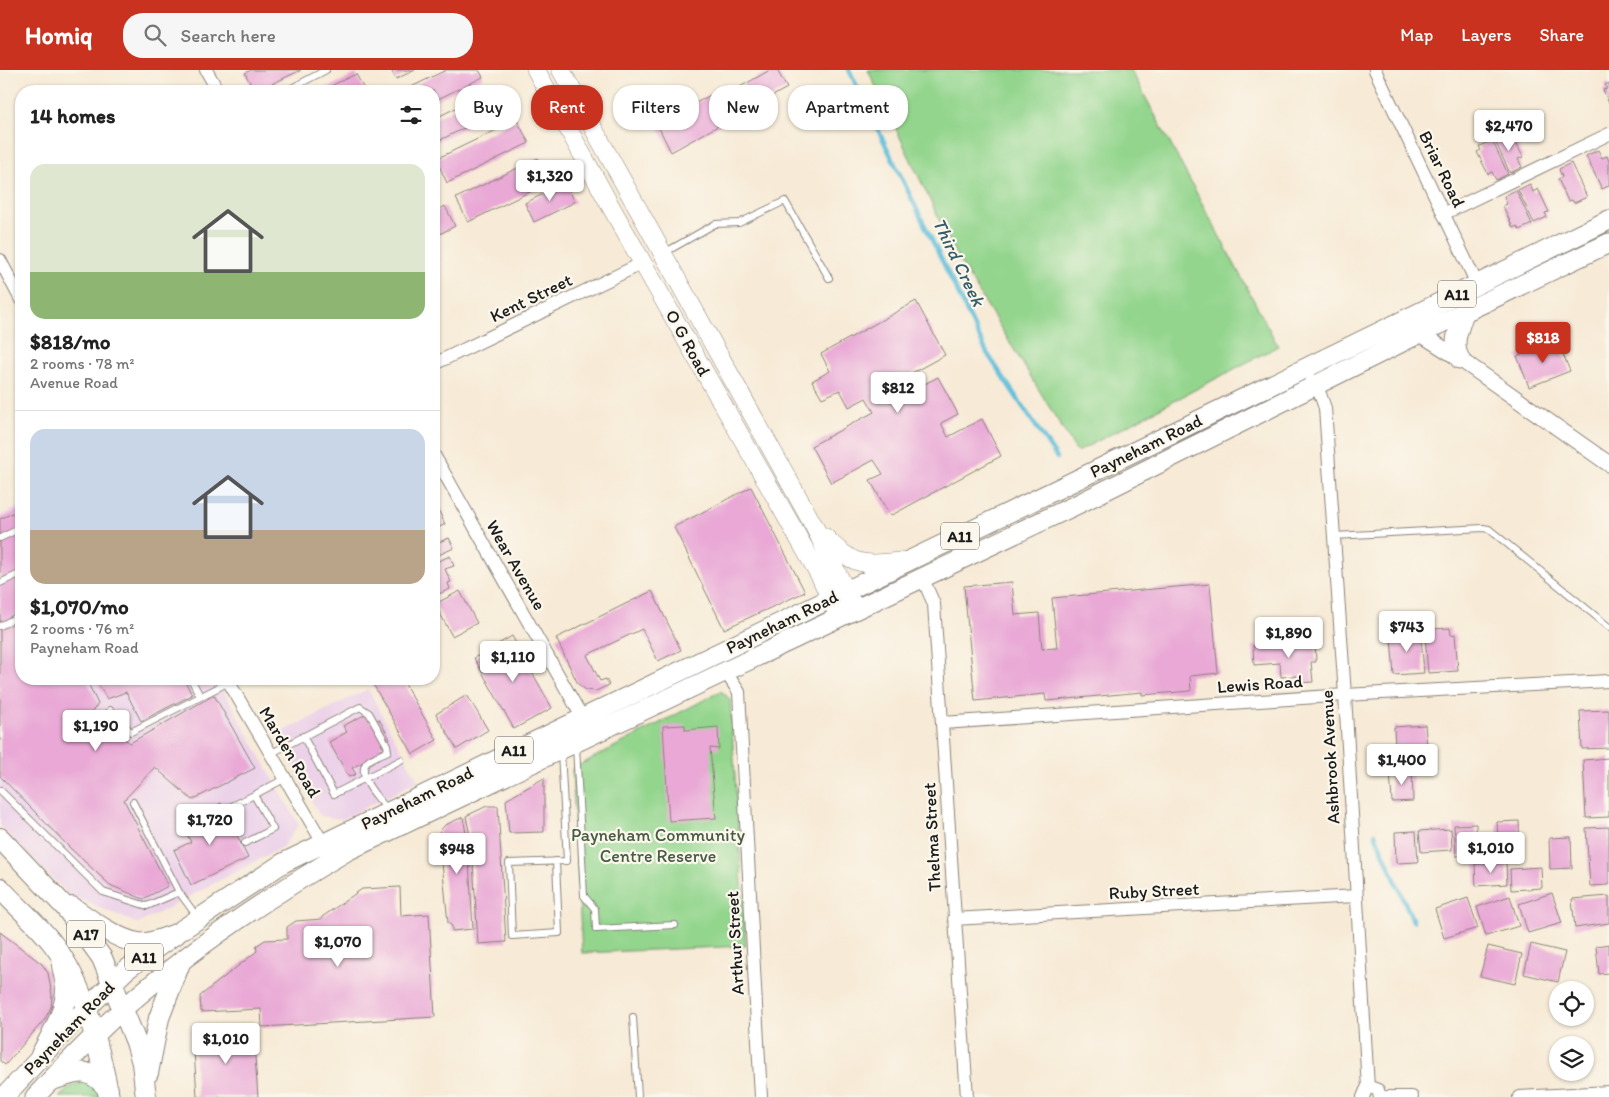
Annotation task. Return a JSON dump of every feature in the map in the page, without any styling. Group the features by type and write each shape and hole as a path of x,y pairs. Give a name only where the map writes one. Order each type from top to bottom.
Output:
{"highway":[{"name":"A17","path":"0,838 66,908 95,945 107,966 136,1042 146,1090"},
{"name":"A17","path":"0,888 53,943 81,990 109,1093"},
{"path":"50,892 105,929 137,943 150,942 176,934"},
{"path":"41,1055 61,1014 65,999 65,982 61,956"},
{"path":"146,1090 159,1018 180,962"},
{"path":"52,1080 72,1074 89,1073 98,1078 109,1093"}],"main road":[{"name":"O G Road","path":"536,70 795,532 830,599 847,613"},
{"name":"O G Road","path":"562,70 814,526 847,591 847,613"},
{"name":"Payneham Road","path":"4,1097 41,1055 113,981 176,934 283,863 1609,220"},
{"name":"Payneham Road","path":"36,1097 123,1009 180,962 258,906 346,851 1080,503 1419,333 1609,243"},
{"path":"1526,260 1554,251 1566,255 1570,262"},
{"path":"643,263 663,253"},
{"path":"1371,336 1395,329 1419,333 1428,310 1434,305"},
{"path":"1460,359 1456,348 1456,337 1464,313"},
{"path":"814,526 841,553 856,561 879,564 910,560"}],"street":[{"path":"206,70 215,85"},
{"name":"Briar Road","path":"1375,70 1477,284"},
{"path":"1443,214 1609,134"},
{"name":"Kent Street","path":"440,361 643,263"},
{"path":"1,264 15,289"},
{"path":"1419,333 1460,359 1609,464"},
{"name":"Ashbrook Avenue","path":"1304,369 1325,408 1345,696 1366,1092"},
{"name":"Wear Avenue","path":"440,466 582,717"},
{"name":"Thelma Street","path":"922,577 934,604 967,1097"},
{"name":"Arthur Street","path":"725,671 739,692 762,1097"},
{"name":"Lewis Road","path":"943,723 1345,696 1609,681"},
{"name":"Marden Road","path":"231,685 323,844"},
{"name":"Ruby Street","path":"954,919 1356,896"},
{"path":"1366,1092 1376,1088 1380,1093 1380,1097 1412,1097"},
{"path":"1519,1097 1609,1092"}],"lane":[{"path":"297,85 326,70"},
{"path":"663,253 715,224 739,223 785,201 829,278"},
{"path":"1334,536 1486,528 1495,533 1609,627"},
{"path":"0,538 15,531"},
{"path":"0,583 15,576"},
{"path":"0,626 15,618"},
{"path":"194,685 200,696"},
{"path":"110,710 131,732 219,685"},
{"path":"270,754 360,707 370,712 387,745 388,751 367,762 364,778 389,811"},
{"path":"303,736 334,794 401,760"},
{"path":"556,861 559,933 512,936 509,863 567,860 568,745"},
{"path":"568,745 584,896 595,909 596,929 675,925"},
{"path":"226,808 286,778"},
{"path":"0,790 104,892 147,906 180,892"},
{"path":"245,843 273,829 254,795"},
{"path":"134,802 180,892 199,920"},
{"path":"633,1017 638,1097"}],"shaded area":[{"path":"15,509 15,685 220,685 299,825 282,847 138,924 68,894 0,826 0,516"},
{"path":"368,689 418,781 342,819 320,816 276,735"}],"green space":[{"path":"868,70 1131,70 1278,346 1077,452 956,255 897,130 908,130 908,85 875,85"},
{"name":"Payneham Community Centre Reserve","path":"721,691 730,699 746,946 582,953 572,769"},
{"path":"90,1084 99,1091 100,1097 59,1097 73,1085"}],"building":[{"path":"251,70 301,70 270,85 251,85 245,73"},
{"path":"391,70 415,70 396,79"},
{"path":"446,70 479,70 483,77 467,85 455,85 455,91 440,98 440,85 415,85"},
{"path":"770,70 777,70 787,88 778,93 778,85 743,85"},
{"path":"356,74 362,85 333,85"},
{"path":"1609,83 1609,103 1603,90 1607,89 1605,85"},
{"path":"709,96 709,130 711,130 671,152 660,130 699,130 699,101"},
{"path":"455,108 455,130 460,130 440,140 440,116"},
{"path":"521,128 529,143 447,183 440,168 440,157 496,130 521,130"},
{"path":"1507,133 1509,137 1512,135 1523,157 1518,159 1522,167 1510,173 1494,139"},
{"path":"1492,140 1508,174 1496,180 1492,172 1488,174 1477,152 1481,150 1479,147"},
{"path":"1598,150 1602,158 1607,156 1609,161 1609,186 1602,189 1586,156"},
{"path":"538,158 550,182 468,222 456,198"},
{"path":"1571,163 1587,197 1574,203 1572,200 1568,201 1558,179 1562,177 1559,169"},
{"path":"566,183 575,202 534,222 525,203"},
{"path":"1530,184 1533,192 1538,189 1549,212 1545,213 1547,217 1534,223 1518,190"},
{"path":"1516,190 1532,224 1519,230 1517,226 1513,228 1503,206 1507,204 1504,196"},
{"path":"445,206 455,226 440,234 440,209"},
{"path":"916,301 945,355 883,389 890,402 938,377 958,414 941,423 948,437 982,419 1001,456 890,516 870,480 883,474 874,460 831,483 811,446 874,412 866,398 849,407 840,390 822,398 812,381 830,371 821,354"},
{"path":"1557,340 1570,371 1529,387 1517,356"},
{"path":"751,487 805,592 724,629 674,527"},
{"path":"15,512 15,685 89,685 98,704 90,714 130,743 214,695 255,768 192,800 155,767 124,800 168,886 143,899 110,885 71,849 0,776 0,519"},
{"path":"440,513 445,524 440,527"},
{"path":"449,538 454,548 440,554 440,542"},
{"path":"450,556 454,566 445,569 451,582 448,583 450,589 440,593 440,560"},
{"path":"1012,582 1015,615 1039,613 1042,649 1057,648 1052,598 1210,584 1218,673 1190,676 1191,691 1142,695 1142,692 1046,701 1045,694 975,701 964,586"},
{"path":"460,591 477,623 452,636 440,613 440,601"},
{"path":"652,591 681,650 658,661 642,629 587,655 600,681 606,679 609,685 596,691 586,690 578,684 556,638"},
{"path":"1450,628 1451,635 1455,634 1458,671 1428,673 1425,635 1430,635 1429,629"},
{"path":"1416,630 1417,637 1421,636 1424,673 1394,675 1391,638 1396,637 1395,631"},
{"path":"512,636 552,708 514,729 474,658"},
{"path":"1315,643 1316,662 1311,662 1313,682 1297,683 1297,676 1281,677 1280,663 1254,665 1253,646"},
{"path":"99,685 187,685 192,695 141,721 126,692 107,699"},
{"path":"373,685 405,685 437,740 413,754"},
{"path":"467,695 488,730 457,749 436,714"},
{"path":"1609,710 1609,748 1582,749 1580,711"},
{"path":"366,714 371,723 379,719 390,739 381,744 385,750 352,768 356,774 349,777 329,742 347,732 343,726"},
{"path":"685,725 685,730 718,727 719,749 710,748 716,818 669,821 663,726"},
{"path":"1425,725 1427,746 1395,748 1394,727"},
{"path":"1609,758 1609,817 1586,818 1583,760"},
{"path":"1412,770 1413,801 1392,802 1390,771"},
{"path":"544,778 544,832 509,833 506,800"},
{"path":"221,803 248,858 191,885 174,850 191,842 184,829 205,819 202,813"},
{"path":"487,806 498,806 506,942 478,944 472,845 466,816"},
{"path":"463,817 468,844 473,929 452,931 452,926 448,923 439,832 445,825"},
{"path":"1519,821 1520,852 1499,853 1497,822"},
{"path":"1476,824 1477,855 1456,856 1454,825"},
{"path":"1609,827 1609,885 1590,886 1586,828"},
{"path":"1451,829 1452,850 1421,852 1419,831"},
{"path":"1416,831 1418,862 1396,863 1395,832"},
{"path":"1571,837 1572,868 1550,869 1549,838"},
{"path":"1506,863 1507,884 1476,886 1475,864"},
{"path":"1541,867 1542,888 1511,890 1510,869"},
{"path":"400,887 401,916 429,914 435,1017 262,1027 261,1009 201,1012 200,996 257,951 256,946 265,940 287,939 287,927 296,921 322,919 322,917 362,889"},
{"path":"1552,893 1562,923 1528,933 1519,904"},
{"path":"1510,896 1519,926 1486,936 1477,907"},
{"path":"1609,896 1609,923 1575,928 1572,899"},
{"path":"1468,898 1478,928 1444,938 1435,909"},
{"path":"0,932 42,964 48,973 52,995 51,1007 45,1019 5,1065 0,1061"},
{"path":"1531,944 1565,952 1558,981 1524,974"},
{"path":"1609,944 1609,973 1599,974 1596,946"},
{"path":"1488,946 1522,954 1515,984 1480,976"},
{"path":"253,1030 258,1097 197,1097 193,1034"}],"waterway":[{"name":"Third Creek","path":"849,70 987,353 1057,458"},
{"name":"Third Creek","path":"1375,834 1413,921"}]}
